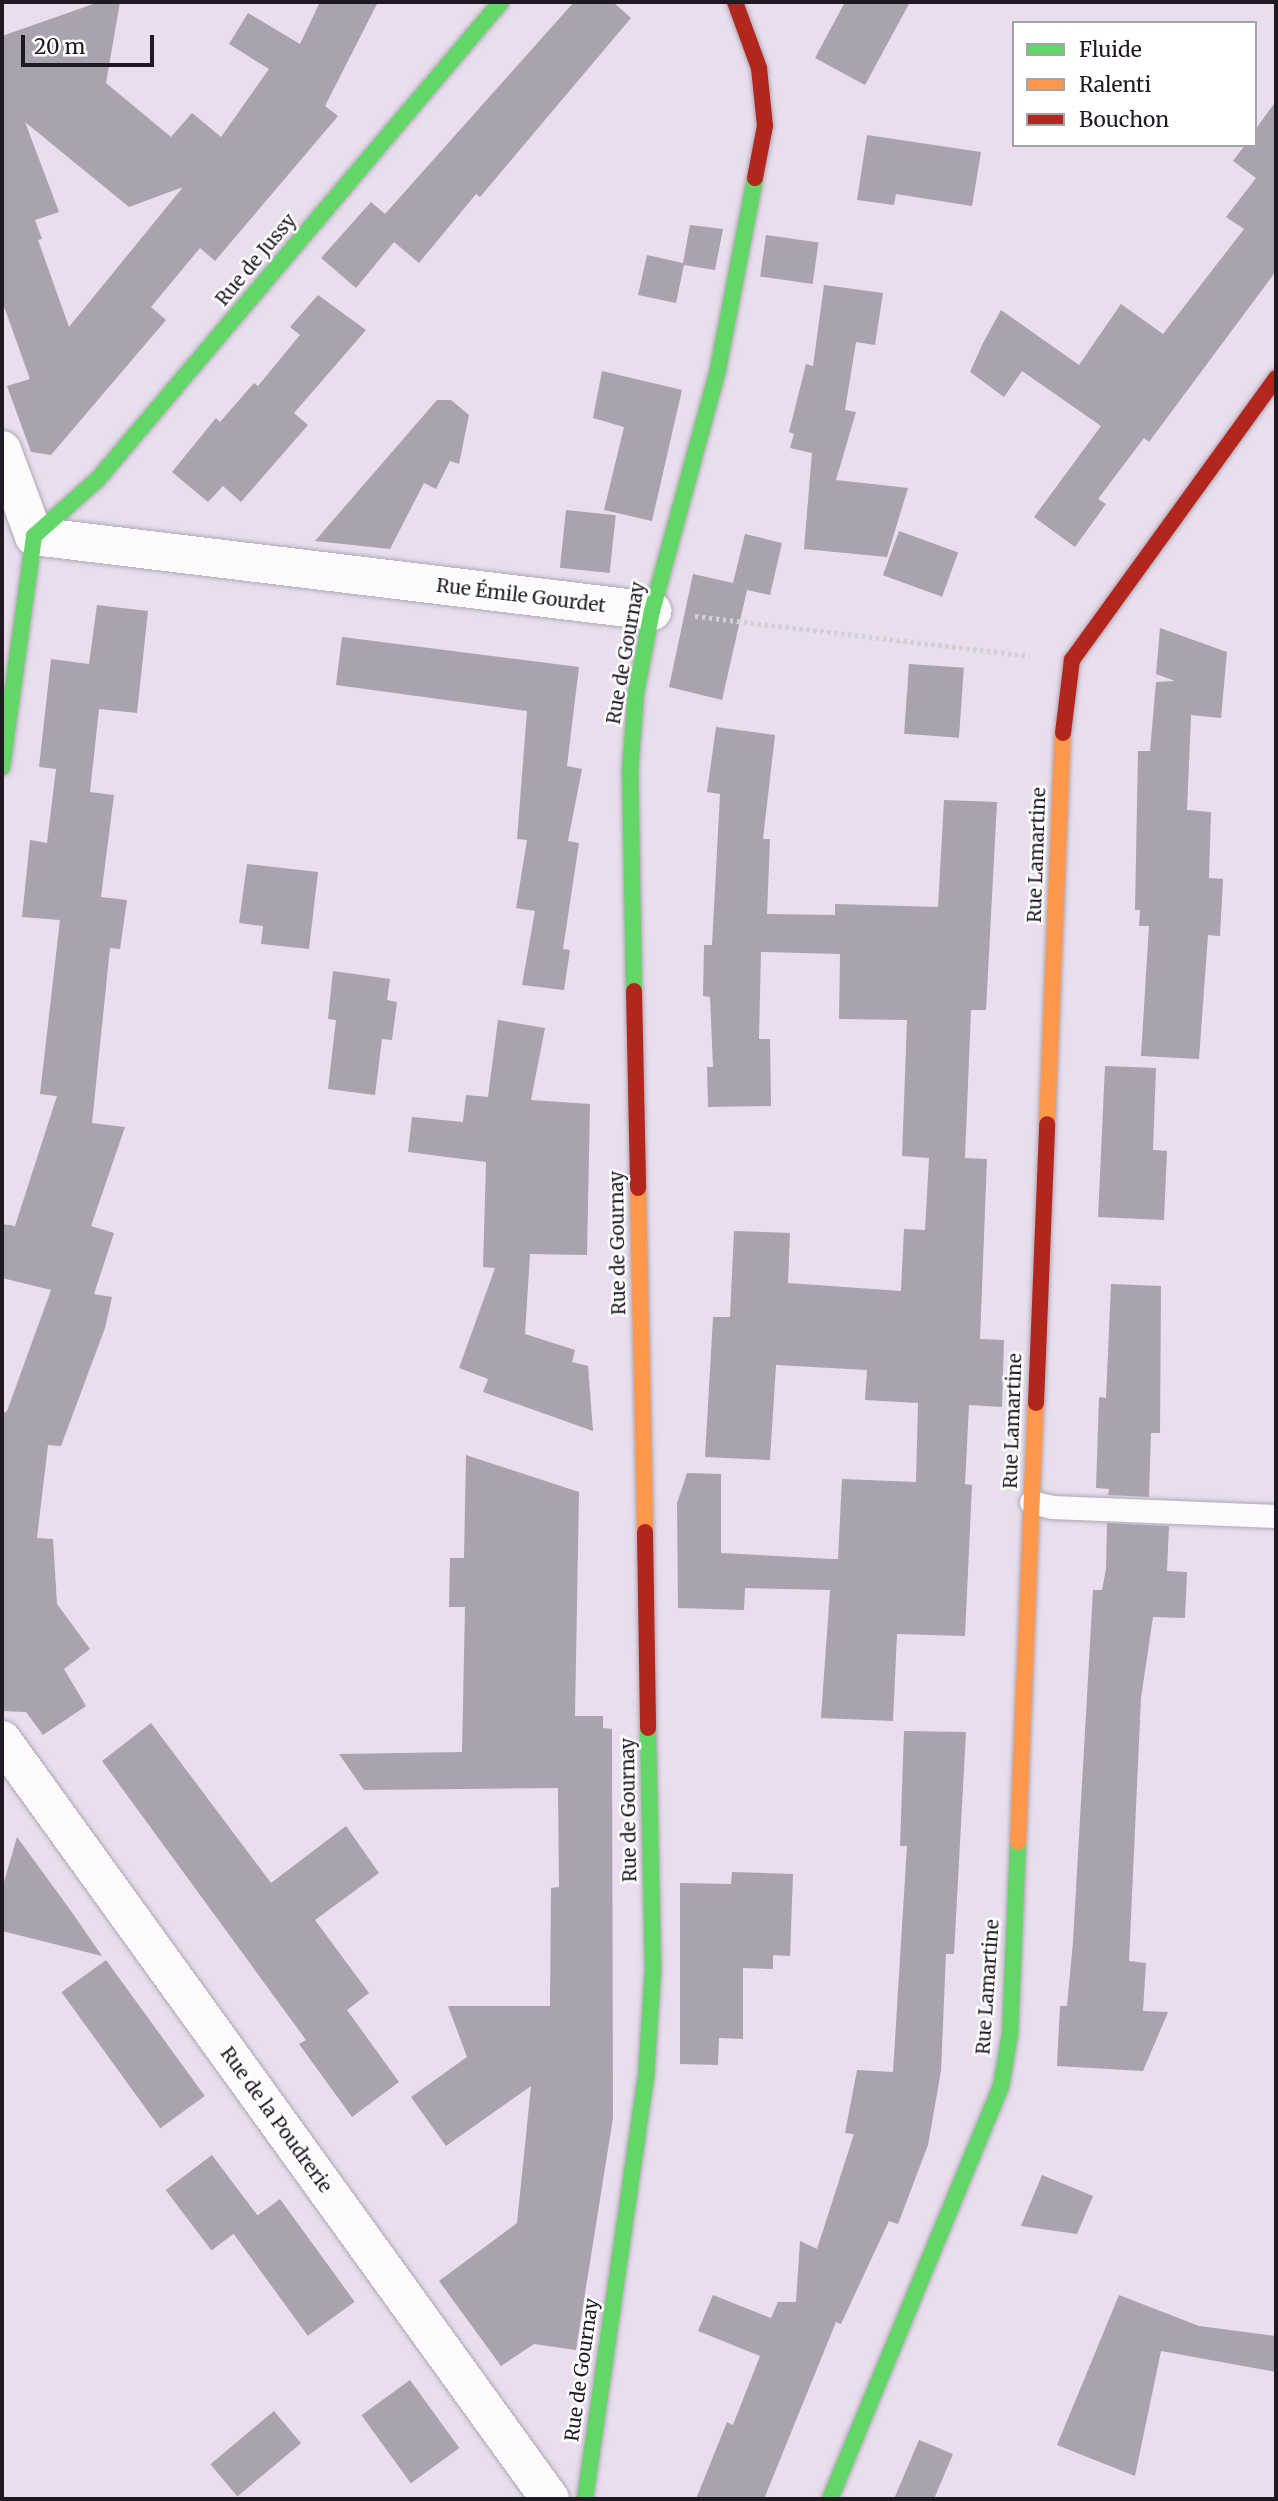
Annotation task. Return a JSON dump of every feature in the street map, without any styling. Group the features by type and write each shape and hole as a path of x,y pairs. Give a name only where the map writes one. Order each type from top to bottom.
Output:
{"street":[{"name":"Rue de Jussy","path":"34,536 98,479 501,2"},
{"name":"Rue de Gournay","path":"585,2499 646,2078 653,1969 630,772 636,694 652,611 718,369 765,126 759,68 734,2"},
{"name":"Rue Lamartine","path":"830,2499 1001,2086 1010,2020 1064,699 1072,660 1276,378"},
{"path":"2,450 34,536 2,767"},
{"name":"Rue Émile Gourdet","path":"34,536 652,611"},
{"name":"Rue de la Poudrerie","path":"2,1740 550,2499"}],"lane":[{"path":"1031,1502 1052,1507 1276,1516"}],"path":[{"path":"652,611 1008,654"}],"building":[{"path":"99,2 120,2 106,83 171,137 192,113 221,137 269,69 229,44 248,13 300,44 320,2 378,2 325,106 338,116 215,261 200,248 151,307 166,320 51,455 31,452 7,386 30,379 2,301 2,36","holes":["25,122 129,207 183,187 69,327 38,240 42,239 35,220 59,212"]},
{"path":"574,2 613,2 631,18 480,197 476,194 419,263 394,242 356,288 321,258 371,202 385,214"},
{"path":"845,2 910,2 865,85 815,58"},
{"path":"1276,101 1276,271 1149,442 1144,438 1098,499 1106,504 1075,547 1034,517 1101,426 1022,371 1004,397 970,372 1001,310 1079,365 1121,304 1163,334 1244,229 1226,217 1256,178 1233,161 1244,147 1257,147 1257,127"},
{"path":"867,135 981,152 972,206 896,194 894,205 857,200"},
{"path":"690,225 723,229 715,270 684,265 676,303 638,295 647,255 683,263"},
{"path":"766,235 818,242 813,284 760,277"},
{"path":"824,285 883,293 875,345 856,342 845,410 856,412 836,480 908,488 887,557 804,549 812,453 790,448 794,434 789,432 806,364 813,366"},
{"path":"318,295 366,330 294,413 308,425 241,502 223,486 208,502 172,472 216,418 220,422 254,383 258,386 300,335 290,327"},
{"path":"602,371 682,390 652,521 604,510 624,427 593,418"},
{"path":"437,400 451,400 469,415 459,464 450,461 436,489 424,483 390,549 315,541"},
{"path":"566,510 616,515 610,573 560,568"},
{"path":"899,531 958,553 942,597 883,575"},
{"path":"745,534 782,543 770,595 747,590 722,700 669,687 693,574 733,583"},
{"path":"97,605 148,611 137,713 99,709 90,792 114,795 101,897 127,900 120,949 110,948 92,1123 125,1127 91,1226 114,1233 94,1294 112,1297 105,1328 61,1446 48,1445 37,1538 53,1539 57,1604 90,1649 64,1669 86,1706 43,1735 26,1712 2,1711 2,1414 7,1411 51,1290 2,1278 2,1224 15,1226 57,1096 40,1094 60,920 22,917 30,840 47,843 56,769 39,767 51,659 89,664"},
{"path":"1160,628 1227,652 1221,718 1191,715 1187,810 1211,812 1209,878 1223,879 1220,936 1208,935 1199,1059 1141,1056 1149,926 1139,926 1140,910 1135,910 1138,751 1150,751 1156,682 1175,681 1156,674"},
{"path":"342,637 579,667 567,766 582,769 568,841 579,843 563,949 570,950 564,990 522,985 535,911 516,908 527,840 517,839 527,711 336,685"},
{"path":"909,664 964,668 959,738 904,734"},
{"path":"716,727 775,735 763,839 770,839 767,914 835,915 835,904 938,907 944,800 997,802 986,1010 971,1010 965,1158 987,1159 980,1339 1004,1340 1002,1407 969,1405 965,1484 972,1485 965,1636 897,1634 893,1721 821,1718 830,1590 745,1588 744,1610 678,1608 677,1503 687,1473 721,1474 721,1553 832,1559 838,1559 842,1479 916,1482 918,1403 865,1400 867,1370 776,1365 770,1460 705,1457 713,1317 730,1317 734,1231 790,1233 788,1283 901,1291 904,1229 925,1230 929,1158 902,1156 907,1020 839,1019 840,954 761,952 759,1039 770,1039 771,1106 708,1107 707,1067 713,1067 710,997 703,996 704,945 712,945 720,794 707,792"},
{"path":"247,864 318,872 309,949 261,944 263,926 239,923"},
{"path":"333,971 390,979 387,1000 397,1002 392,1040 382,1039 375,1095 328,1089 336,1020 328,1019"},
{"path":"498,1020 545,1028 531,1100 590,1104 587,1255 530,1254 525,1334 575,1350 572,1362 588,1366 593,1431 483,1392 488,1379 459,1368 495,1268 483,1267 486,1162 408,1152 412,1117 463,1122 466,1095 488,1097"},
{"path":"1105,1066 1156,1068 1153,1150 1167,1151 1164,1220 1098,1217"},
{"path":"1111,1284 1161,1286 1160,1433 1151,1433 1149,1497 1108,1495 1109,1489 1096,1488 1099,1397 1106,1398"},
{"path":"466,1455 579,1492 575,1716 603,1716 603,1728 612,1729 613,2118 576,2350 534,2344 501,2366 439,2281 517,2223 531,2086 446,2146 411,2097 467,2057 448,2006 550,2006 551,1888 559,1887 558,1788 364,1790 339,1754 462,1752 465,1607 449,1607 450,1558 464,1558"},
{"path":"1107,1523 1169,1526 1167,1571 1187,1572 1185,1618 1153,1617 1141,1698 1129,1961 1146,1963 1143,2011 1168,2012 1143,2071 1057,2066 1060,2006 1067,2006 1073,1942 1093,1590 1102,1590 1106,1569"},
{"path":"151,1723 271,1883 346,1826 379,1873 315,1920 369,1993 347,2010 399,2082 352,2117 299,2044 306,2040 102,1761"},
{"path":"904,1731 966,1732 954,1954 946,1954 941,2071 928,2145 898,2224 889,2221 841,2324 836,2322 764,2499 696,2499 727,2422 733,2425 760,2356 698,2331 713,2295 771,2318 778,2302 796,2302 800,2241 817,2249 854,2134 845,2133 857,2070 893,2072 907,1846 900,1846"},
{"path":"17,1837 102,1956 2,1931 2,1889"},
{"path":"732,1872 793,1874 790,1956 773,1955 773,1969 743,1968 743,2039 719,2038 718,2065 680,2064 680,1883 731,1884"},
{"path":"106,1960 205,2096 160,2128 62,1992"},
{"path":"212,2155 258,2216 211,2251 166,2190"},
{"path":"1042,2175 1093,2196 1077,2234 1021,2226"},
{"path":"280,2199 355,2302 308,2336 233,2233"},
{"path":"1119,2295 1199,2326 1276,2336 1276,2372 1161,2351 1135,2476 1057,2445"},
{"path":"410,2380 459,2448 411,2483 361,2415"},
{"path":"274,2411 301,2443 237,2497 210,2464"},
{"path":"919,2440 953,2454 934,2499 894,2499"}],"traffic: fast":[{"path":"2,767 34,536 98,479 501,2"},
{"path":"634,991 630,772 636,693 652,611 718,369 755,178"},
{"path":"585,2499 646,2078 653,1969 648,1728"},
{"path":"830,2499 1001,2086 1010,2034 1018,1842"}],"traffic: slow":[{"path":"1047,1124 1063,733"},
{"path":"638,1188 645,1532"},
{"path":"1018,1842 1036,1403"}],"traffic: jam":[{"path":"735,2 759,68 765,126 755,178"},
{"path":"1063,733 1072,660 1276,378"},
{"path":"634,991 638,1188"},
{"path":"1036,1403 1047,1124"},
{"path":"645,1532 648,1728"}]}
